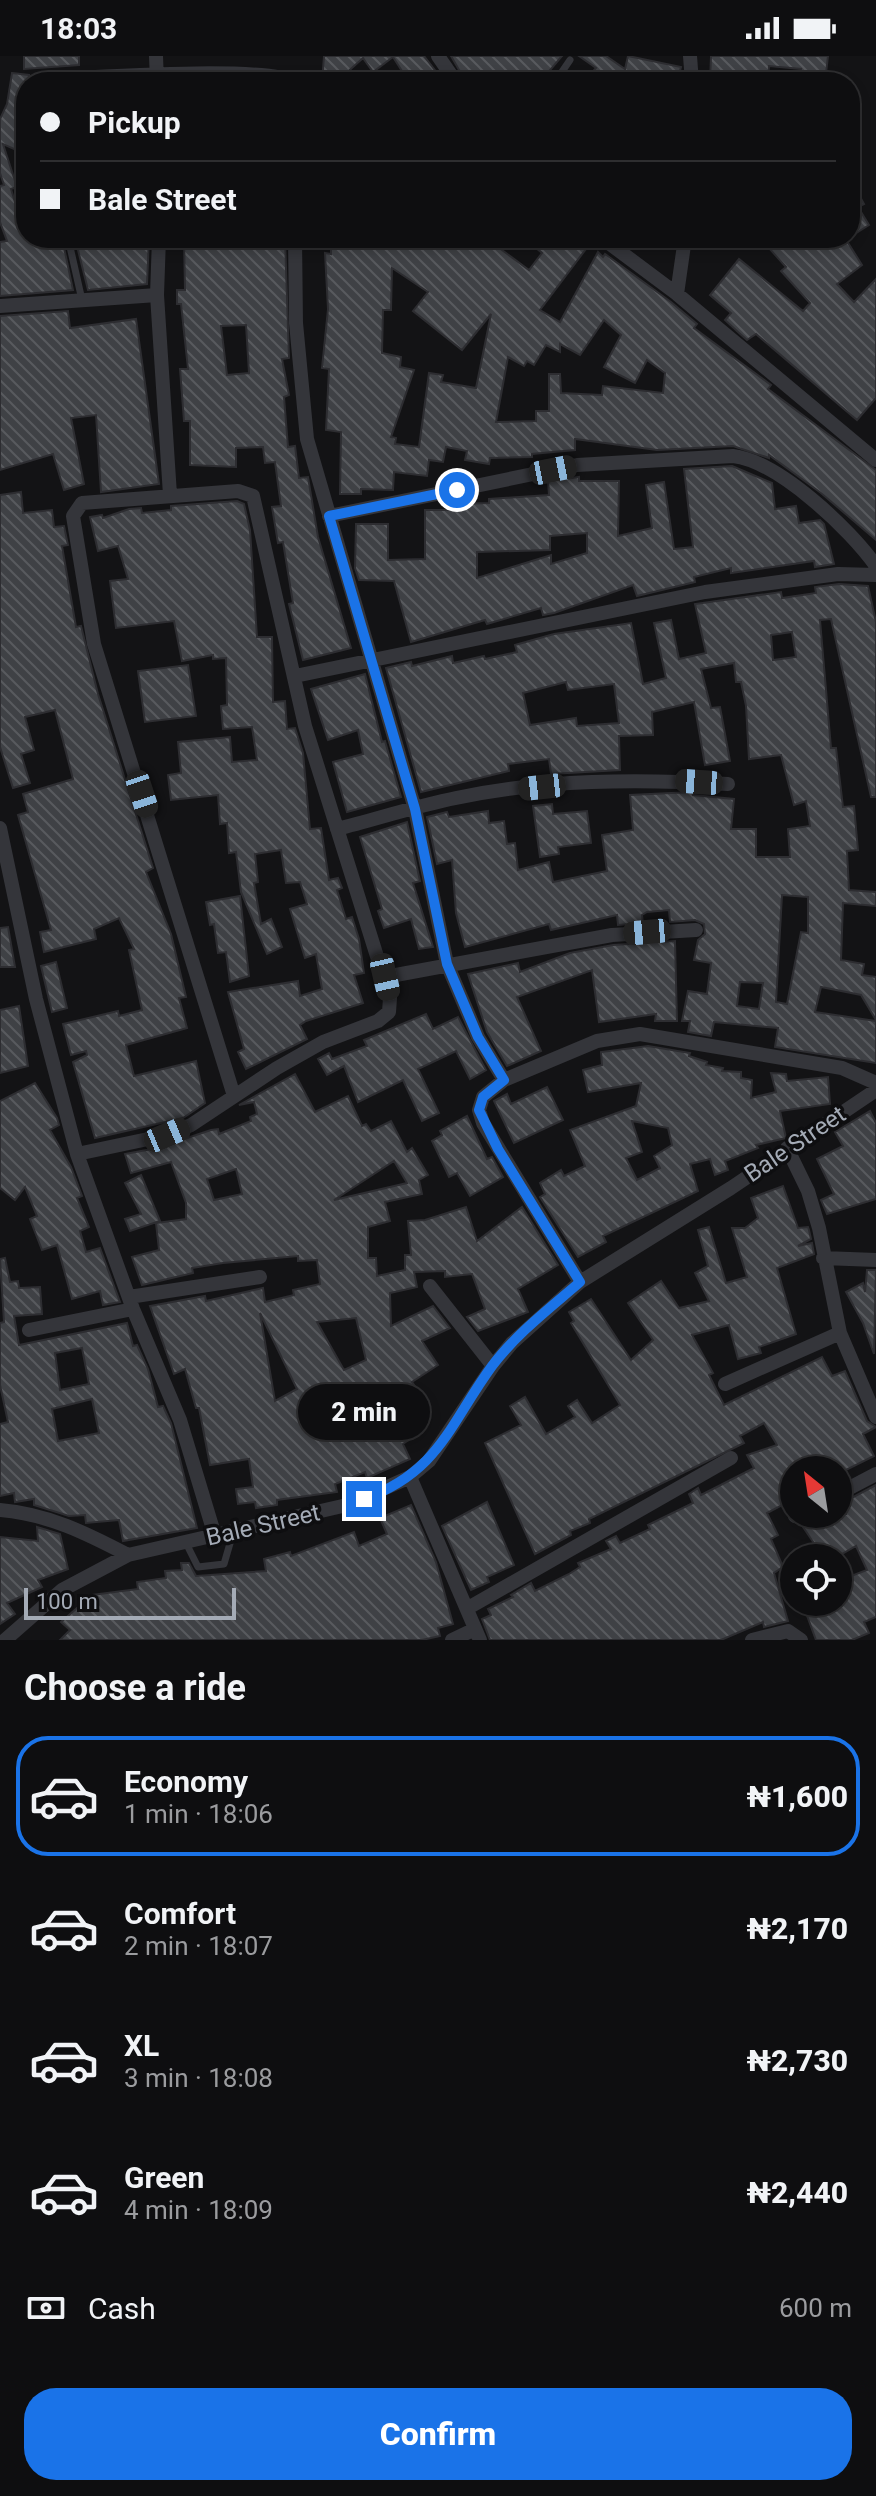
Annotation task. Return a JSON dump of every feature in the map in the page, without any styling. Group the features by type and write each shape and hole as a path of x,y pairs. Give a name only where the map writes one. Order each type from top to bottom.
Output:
{"street":[{"path":"159,248 157,295 170,495"},
{"path":"295,248 301,396 307,439 415,809 447,964 478,1037 504,1080"},
{"path":"615,248 677,294 876,460"},
{"path":"677,294 684,248"},
{"path":"0,306 157,295"},
{"path":"329,516 577,465 733,456 757,463 803,494 876,566"},
{"path":"77,1154 167,1135 191,1125 323,1042 378,1021 389,1012 385,977 305,726 253,496 238,491 82,503 73,516 94,644 234,1096"},
{"path":"295,676 705,592 838,574 876,575"},
{"path":"337,829 459,797 569,784 641,779 728,784"},
{"path":"0,828 36,999 77,1154 131,1303 180,1420 215,1536"},
{"path":"385,977 612,935 696,930"},
{"path":"580,1282 483,1123 479,1110 483,1097 504,1080 597,1041 640,1034 842,1068 876,1083"},
{"name":"Bale Street","path":"5,1640 62,1590 128,1555 347,1505 410,1477 429,1461 512,1343 580,1282 731,1188 876,1090"},
{"path":"787,1148 808,1191 840,1333 876,1417"},
{"path":"823,1258 876,1260"},
{"path":"29,1330 131,1303 260,1277"},
{"path":"430,1286 493,1366"},
{"path":"725,1384 840,1333"},
{"path":"468,1608 731,1458"},
{"path":"852,1487 876,1474"},
{"path":"410,1477 478,1634 452,1640"},
{"path":"0,1510 30,1513 70,1526 128,1555"},
{"path":"752,1640 788,1631 801,1640"}],"lane":[{"path":"562,72 570,60"},
{"path":"70,248 82,300"},
{"path":"186,1543 198,1567 224,1564 233,1532"}],"building":[{"path":"24,56 79,56 79,65 24,69"},
{"path":"324,56 424,56 436,72 403,72 393,57 373,72 363,58 347,72 323,72"},
{"path":"451,56 562,56 548,72 460,72"},
{"path":"579,56 606,56 625,69 628,56 681,67 680,72 593,72 596,68"},
{"path":"711,56 828,56 826,72 801,72 801,69 769,66 769,72 710,72"},
{"path":"12,73 16,73 16,150 3,144 16,184 11,189 16,205 16,248 64,248 73,290 0,296 0,242 7,241 0,222 0,186 4,185 0,173 0,119 7,104"},
{"path":"860,210 869,225 860,231"},
{"path":"78,248 149,248 147,284 88,290"},
{"path":"184,248 285,248 289,358 282,359 289,395 284,397 288,447 295,446 299,478 308,477 318,537 351,648 303,660 289,604 293,603 283,542 278,543 272,507 281,506 275,462 265,463 263,447 236,448 236,467 190,465 190,421 184,421 180,369 188,369 177,290 185,290","holes":["246,325 249,373 227,375 221,326"]},
{"path":"331,248 499,248 529,270 542,253 536,248 587,248 540,310 560,322 598,252 603,257 605,254 671,302 697,324 694,328 771,385 768,389 876,470 876,540 821,493 769,455 769,458 733,446 657,450 575,439 575,450 532,454 532,457 490,458 489,464 465,460 467,451 446,447 443,462 429,460 427,476 394,472 393,490 361,489 361,494 340,494 341,432 326,430 329,369 322,368 328,309 325,253 331,254","holes":["392,268 428,292 413,311 462,350 491,314 476,388 441,382 443,375 429,373 419,447 395,444 396,438 391,437 414,370 400,367 401,357 382,353 383,310 391,310","604,320 621,335 604,367 635,383 647,360 665,373 663,393 603,386 602,395 561,393 560,374 549,374 549,411 536,411 536,421 496,422 508,357 524,366 527,361 534,365 546,345 560,352 560,344 580,355"]},
{"path":"769,248 851,248 862,265 837,284 854,302 876,279 876,398 857,420 756,334 747,340 725,320 731,313 710,295 739,259 803,311 810,303 781,271 786,267"},
{"path":"68,311 70,328 136,319 159,484 101,492 96,415 71,418 84,484 64,490 53,454 0,470 0,316"},
{"path":"732,466 772,483 775,509 796,506 799,523 820,520 824,524 834,564 815,567 814,561 731,573 731,568 694,577 695,582 637,596 633,585 554,613 543,615 541,608 487,624 485,620 411,642 394,581 359,580 355,568 356,524 388,524 388,560 425,559 425,510 457,510 457,504 549,495 548,481 579,477 579,481 619,481 618,536 652,528 646,485 664,482 674,549 693,547 684,469","holes":["587,533 587,553 551,564 551,555 477,578 477,552 550,550 550,536"]},
{"path":"21,492 23,513 52,510 54,527 64,526 68,545 62,546 76,627 81,626 98,694 153,868 146,872 171,934 186,997 179,998 187,1028 126,1045 134,1076 196,1061 205,1103 183,1118 95,1138 73,1062 87,1055 86,1051 71,1055 63,1024 118,1011 119,1016 142,1010 129,950 134,949 119,918 94,929 96,939 44,952 40,932 51,930 18,815 28,812 23,794 73,779 55,710 25,717 34,750 21,754 30,783 13,788 0,747 0,495"},
{"path":"237,501 244,504 250,530 257,637 272,637 273,702 285,701 287,729 295,728 303,753 310,829 321,828 329,880 338,878 342,888 337,890 346,919 352,917 364,973 354,975 363,1003 306,1021 300,1025 307,1039 246,1069 238,1052 244,1049 228,992 298,981 300,996 322,989 316,954 305,958 290,909 307,904 300,882 286,883 281,850 255,854 258,882 254,883 261,924 271,919 282,947 267,954 241,892 236,852 229,853 227,823 220,824 218,795 171,800 168,775 181,773 178,742 230,737 232,762 257,760 252,727 223,729 221,706 227,705 226,658 213,659 213,655 182,661 174,621 116,628 110,581 128,579 118,546 98,551 90,517 102,515 103,518 129,509 141,508 142,513 171,510 171,506"},
{"path":"839,584 868,586 876,622 876,797 871,797 831,619 820,620 831,748 836,748 843,807 854,806 858,850 847,851 849,890 876,892 876,906 843,903 841,960 864,964 862,975 876,977 876,1020 861,995 821,987 815,1012 876,1021 876,1063 775,1047 778,1028 714,1022 711,1036 688,1032 690,1021 682,1021 688,991 707,994 711,963 694,960 698,940 705,934 704,924 695,920 670,922 669,910 647,912 642,915 643,923 618,925 617,915 551,930 549,924 465,947 456,913 452,860 437,864 427,817 447,812 449,817 488,811 489,823 504,821 507,844 515,843 518,870 549,862 553,882 607,871 602,835 633,830 630,795 692,792 693,795 734,799 731,829 756,829 756,857 790,857 788,829 810,826 806,801 794,805 781,755 749,759 746,706 741,682 736,682 734,663 701,669 711,708 720,707 730,761 705,765 694,702 652,712 653,735 619,736 620,770 551,774 549,759 508,764 509,771 421,792 386,668 411,662 412,666 452,656 453,663 484,656 485,659 517,652 515,645 554,634 631,623 643,684 666,678 654,623 671,620 679,659 706,653 695,604 781,592 782,598 816,593 815,587","holes":["792,632 796,657 773,660 771,635","566,682 568,690 614,684 619,723 577,726 576,718 530,725 523,693","782,895 808,897 808,933 801,932 787,1004 776,1002","740,982 763,983 759,1009 737,1006"]},
{"path":"188,665 196,716 145,722 138,671"},
{"path":"365,674 382,742 385,741 401,797 347,812 333,762 363,754 358,730 328,740 311,689"},
{"path":"552,804 553,814 587,811 591,843 558,847 559,854 540,857 533,806"},
{"path":"407,822 420,881 413,883 433,947 419,949 411,919 384,928 378,911 382,909 360,837"},
{"path":"240,896 249,976 230,982 226,952 218,953 214,924 210,925 206,902"},
{"path":"8,927 15,967 0,967 0,928"},
{"path":"675,941 677,1021 655,1021 656,1014 599,1022 592,970 517,997 541,1051 507,1066 487,1032 468,974 518,963 520,972 570,953 613,945"},
{"path":"56,962 67,1008 52,1012 41,966"},
{"path":"19,1006 28,1066 0,1073 0,1010"},
{"path":"426,1014 433,1029 458,1017 486,1070 470,1079 456,1051 418,1069 439,1113 422,1121 403,1080 358,1102 344,1066 327,1075 318,1059 329,1053 332,1059 367,1046 364,1040"},
{"path":"648,1046 690,1053 689,1056 707,1062 706,1065 723,1068 722,1071 741,1072 741,1078 752,1080 751,1098 776,1092 771,1073 786,1074 787,1081 828,1077 830,1104 780,1111 786,1138 756,1145 758,1148 725,1161 728,1170 715,1175 710,1159 690,1164 698,1191 603,1236 606,1242 578,1257 540,1197 545,1194 540,1183 561,1170 564,1176 585,1166 570,1130 636,1106 641,1083 588,1092 583,1070 602,1065 601,1052","holes":["632,1121 668,1128 672,1145 654,1156 660,1168 637,1180 626,1158 642,1152"]},
{"path":"295,1074 315,1112 348,1096 362,1126 366,1124 371,1131 391,1121 407,1152 412,1148 428,1175 419,1180 422,1194 385,1202 390,1221 368,1227 368,1258 376,1258 377,1276 405,1270 405,1255 411,1255 408,1221 425,1220 466,1207 477,1241 522,1207 558,1265 518,1289 528,1312 478,1331 467,1317 485,1309 472,1274 445,1277 445,1271 414,1272 417,1287 390,1293 391,1326 433,1306 450,1328 422,1341 438,1365 412,1382 429,1406 416,1416 425,1428 403,1444 410,1459 367,1478 365,1472 335,1484 337,1492 277,1500 277,1505 256,1508 255,1502 238,1504 236,1489 253,1487 249,1459 210,1465 199,1408 196,1408 185,1369 174,1374 150,1306 205,1296 206,1301 263,1288 265,1302 294,1295 293,1290 320,1284 317,1260 298,1261 298,1256 223,1263 192,1268 193,1273 142,1285 132,1257 159,1250 156,1223 186,1219 186,1203 171,1162 131,1173 125,1154 157,1148 211,1130 218,1129 219,1134 251,1121 250,1117 257,1114 254,1102 239,1105","holes":["394,1161 407,1183 334,1200","236,1169 242,1194 214,1200 207,1179","260,1313 297,1389 275,1401","356,1318 366,1360 344,1370 317,1322"]},
{"path":"35,1083 57,1118 59,1125 50,1130 71,1167 82,1196 77,1198 89,1227 80,1231 86,1252 100,1248 120,1302 103,1305 100,1291 72,1299 57,1245 42,1250 30,1219 37,1216 25,1187 15,1200 0,1188 0,1101"},
{"path":"547,1087 563,1120 514,1143 494,1101 507,1094 511,1104"},
{"path":"870,1111 876,1123 876,1199 827,1214 821,1200 834,1194 817,1159 843,1146 835,1132"},
{"path":"467,1116 487,1159 492,1157 503,1177 470,1196 457,1173 449,1177 432,1141 442,1135 440,1131"},
{"path":"141,1175 160,1221 130,1231 125,1219 141,1214 125,1183"},
{"path":"783,1186 798,1228 808,1227 809,1230 811,1239 798,1246 812,1243 814,1254 777,1268 796,1334 759,1347 761,1353 738,1359 729,1325 692,1335 713,1373 709,1375 724,1405 822,1357 832,1376 845,1371 867,1421 876,1427 863,1434 874,1456 852,1467 852,1456 780,1456 780,1506 767,1513 778,1535 771,1539 780,1560 780,1569 774,1573 780,1594 780,1616 787,1616 788,1621 764,1627 763,1622 721,1640 490,1640 482,1619 491,1615 488,1609 513,1597 511,1595 531,1583 535,1591 569,1574 580,1567 578,1563 611,1549 606,1541 616,1536 620,1543 650,1529 648,1525 693,1503 689,1494 698,1488 701,1495 754,1468 747,1455 777,1445 764,1423 740,1436 744,1443 589,1519 590,1523 570,1531 571,1535 535,1554 485,1443 521,1425 510,1406 525,1397 546,1434 575,1417 568,1406 577,1400 592,1423 620,1405 571,1323 574,1321 569,1312 591,1299 631,1360 653,1340 628,1303 661,1281 679,1308 709,1301 695,1273 708,1266 698,1230 709,1227 726,1283 747,1277 732,1228 745,1228 758,1218 751,1198"},
{"path":"5,1258 10,1282 18,1281 19,1288 40,1287 42,1314 14,1316 19,1345 127,1323 133,1346 137,1345 148,1369 158,1407 163,1406 171,1423 197,1528 123,1541 119,1520 86,1523 85,1515 69,1516 34,1505 34,1499 15,1502 14,1493 0,1496 0,1424 8,1422 0,1385 0,1323 4,1322 0,1259","holes":["82,1348 89,1384 60,1390 55,1353","92,1399 99,1433 58,1441 52,1409"]},
{"path":"867,1270 876,1270 874,1354 863,1323 846,1292 863,1283 865,1292"},
{"path":"876,1485 876,1617 864,1622 869,1633 852,1640 816,1640 807,1616 852,1616 852,1576 867,1570 856,1546 852,1548 852,1544 815,1544 804,1528 852,1528 852,1498"},
{"path":"487,1502 514,1565 487,1577 489,1582 471,1590 442,1526"},
{"path":"411,1505 436,1562 453,1624 438,1628 440,1636 422,1640 60,1640 70,1630 61,1622 92,1595 138,1589 137,1582 166,1578 165,1571 182,1570 181,1563 189,1563 196,1576 266,1571 264,1559 290,1552 291,1556 354,1532 359,1546 387,1534 380,1518"},
{"path":"37,1527 60,1534 68,1569 38,1580 42,1587 7,1603 15,1614 0,1624 0,1537 38,1541"}],"route":[{"path":"364,1499 410,1477 429,1461 512,1343 580,1282 483,1123 479,1110 483,1097 504,1080 478,1037 447,964 415,809 391,734 344,557 329,516 457,490"}]}
